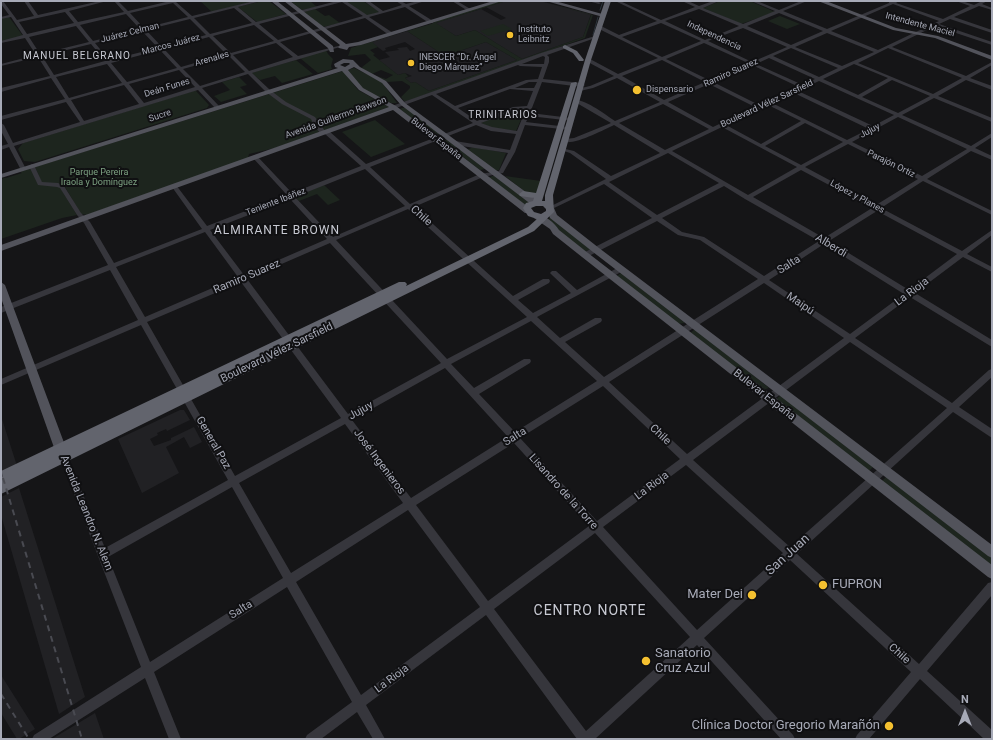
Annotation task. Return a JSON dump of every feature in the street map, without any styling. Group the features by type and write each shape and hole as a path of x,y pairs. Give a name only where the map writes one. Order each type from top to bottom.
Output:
{"highway":[{"path":"598,16 608,1"},
{"path":"567,119 577,101 579,86 591,36 599,27 598,16 600,2"},
{"path":"565,47 575,52 585,60"},
{"path":"543,212 528,206 537,200 579,86"},
{"path":"543,212 564,145 564,128"},
{"path":"523,194 531,196 543,203 543,212"},
{"name":"Boulevard Vélez Sarsfield","path":"1,488 62,453 466,257 531,229 543,212"},
{"name":"Boulevard Vélez Sarsfield","path":"466,257 528,223 543,212"},
{"name":"Boulevard Vélez Sarsfield","path":"1,477 62,453"}],"main road":[{"path":"274,1 312,32 340,50"},
{"path":"288,1 323,29 352,63"},
{"name":"Deán Funes","path":"340,50 498,1"},
{"path":"549,1 598,16"},
{"name":"Intendente Maciel","path":"821,1 900,31 936,37 992,58"},
{"name":"Bulevar España","path":"340,50 337,58 340,67 360,89 394,107 482,176 543,212 553,216 992,552"},
{"name":"Bulevar España","path":"352,63 358,68 384,82 403,104 523,194"},
{"name":"Sucre","path":"1,176 340,67 351,67 352,63"},
{"name":"Avenida Guillermo Rawson","path":"1,248 394,107"},
{"name":"Bulevar España","path":"543,212 556,232 992,573"},
{"name":"Avenida Guillermo Rawson","path":"1,241 62,220 84,218"},
{"path":"531,229 546,228 556,232"},
{"name":"Avenida Leandro N. Alem","path":"1,285 5,308 32,369 62,453"}],"street":[{"path":"1,1 53,76 83,123"},
{"path":"26,1 37,17"},
{"path":"15,22 105,1"},
{"path":"116,1 217,107"},
{"path":"1,42 174,1"},
{"name":"Chile","path":"174,1 208,36 268,91 284,103 313,118 317,126 532,316 789,554 992,738"},
{"name":"Juárez Celman","path":"1,65 233,6 259,1"},
{"path":"342,1 391,34"},
{"name":"Marcos Juárez","path":"1,90 342,1"},
{"path":"366,1 382,12"},
{"path":"398,1 431,22"},
{"name":"Arenales","path":"1,118 423,1"},
{"path":"454,1 470,10"},
{"path":"590,1 600,2"},
{"path":"620,2 628,1"},
{"path":"684,1 842,68"},
{"path":"618,37 717,1"},
{"path":"753,1 879,52"},
{"path":"454,108 528,81 540,80 579,86 618,76 805,1"},
{"path":"958,1 992,9"},
{"name":"Boulevard Vélez Sarsfield","path":"543,212 713,129 770,104 819,79 985,1"},
{"name":"Independencia","path":"620,2 803,87"},
{"path":"893,2 944,21"},
{"name":"Ramiro Suarez","path":"564,145 710,83 790,46 893,2"},
{"path":"233,6 256,23 297,58"},
{"path":"66,10 143,104"},
{"path":"1,18 11,16"},
{"path":"951,18 992,32"},
{"path":"936,24 992,44"},
{"path":"599,27 760,108"},
{"name":"Avenida Guillermo Rawson","path":"394,107 565,47 591,36"},
{"path":"889,47 992,88"},
{"name":"Deán Funes","path":"1,148 248,72 297,58 340,50"},
{"path":"494,173 503,170 512,152 546,66 548,58 543,54"},
{"path":"769,56 992,158"},
{"path":"585,60 618,76 713,129"},
{"path":"855,63 992,120"},
{"name":"Jujuy","path":"747,198 800,167 898,116 992,63"},
{"path":"513,65 546,66"},
{"path":"858,97 892,78"},
{"path":"503,90 536,90"},
{"path":"794,91 874,129"},
{"path":"433,94 477,124 487,128 519,133"},
{"name":"Alberdi","path":"577,101 824,242 992,344"},
{"name":"Parajón Ortiz","path":"770,104 992,213"},
{"name":"Teniente Ibáñez","path":"5,308 477,124 517,107 529,107"},
{"path":"526,114 567,119"},
{"path":"761,146 805,121"},
{"path":"523,123 564,128"},
{"path":"1,125 23,169"},
{"name":"López y Planes","path":"722,125 992,270"},
{"name":"Salta","path":"38,739 992,135"},
{"path":"455,143 512,152"},
{"name":"Maipú","path":"564,145 657,219 680,234 702,238 992,434"},
{"name":"Lisandro de la Torre","path":"255,157 514,437 789,739"},
{"name":"General Paz","path":"32,166 40,184 58,185 62,187 79,214 87,222 380,739"},
{"name":"Ramiro Suarez","path":"1,382 331,240 482,176 494,173"},
{"path":"585,255 723,184"},
{"name":"José Ingenieros","path":"174,186 585,739"},
{"name":"La Rioja","path":"311,739 992,232"},
{"name":"Jujuy","path":"102,554 346,418 576,292 621,269"},
{"path":"554,273 576,292"},
{"path":"512,299 546,281"},
{"path":"560,342 598,320"},
{"path":"473,394 526,361"},
{"name":"San Juan","path":"585,739 992,372"},
{"name":"Avenida Leandro N. Alem","path":"62,453 175,739"},
{"path":"861,739 992,587"}],"shaded area":[{"path":"506,1 540,1 591,14 583,37 522,59 475,30 456,36 435,23 481,9 501,20 506,18 486,7"},
{"path":"407,31 445,56 486,42 517,60 429,91 415,82 411,83 405,78 412,76 405,73 398,75 379,60 390,57 385,52 399,50 397,48 407,47 410,51 415,49 405,42 385,48 386,50 383,51 371,42"},
{"path":"180,410 184,410 190,420 167,431 166,429 157,433 158,435 150,439 154,446 171,440 171,438 194,427 202,442 190,448 184,437 166,447 179,473 142,493 118,439"},
{"path":"1,419 17,466 1,474"},
{"path":"19,488 85,697 59,714 1,515 1,497"},
{"path":"1,675 35,729 19,739 17,739 1,713"},
{"path":"95,713 104,739 52,739"}],"green space":[{"path":"200,1 255,1 212,12"},
{"path":"262,1 269,1 286,14 257,22 238,7"},
{"path":"290,1 310,1 317,7 302,10"},
{"path":"346,1 363,1 380,12 367,16"},
{"path":"501,1 506,1 436,23 456,36 475,30 522,59 583,37 591,15 540,1 593,15 585,38 407,101 404,101 401,97 410,88 410,86 402,81 388,82 374,75 386,79 393,75 381,70 372,74 363,69 362,67 371,60 365,54 348,56 351,48 399,34 372,42 378,47 370,50 375,54 373,55 398,75 405,73 408,76 411,75 405,78 411,83 415,82 429,91 517,60 486,42 445,56 407,31 431,24 441,19"},
{"path":"720,1 750,1 775,12 741,24 703,8"},
{"path":"315,9 325,16 329,15 340,23 323,27 304,12"},
{"path":"780,16 800,24 787,29 768,21"},
{"path":"9,17 23,36 1,42 1,18"},
{"path":"503,24 512,29 488,36 480,31"},
{"path":"326,50 333,59 331,66 332,69 318,73 300,58"},
{"path":"296,60 313,74 282,83 275,76 260,80 251,73"},
{"path":"354,68 381,81 397,103 391,103 362,89 348,70"},
{"name":"Parque Pereira Iraola y Domínguez","path":"343,71 358,90 389,107 325,130 323,130 312,118 319,132 275,148 249,154 248,158 87,215 81,214 65,187 58,184 77,215 62,218 1,239 1,179 4,178 2,177 6,178 22,173 20,172 31,168 42,183 35,167"},
{"path":"239,77 247,85 240,87 247,94 221,102 214,96 230,90 222,82"},
{"path":"196,91 209,105 207,108 35,162 24,161 18,149 23,143"},
{"path":"406,108 439,134 434,136 400,109"},
{"path":"516,108 526,108 516,131 492,128 481,123"},
{"path":"375,120 405,144 371,157 342,132"},
{"path":"447,140 485,169 480,170 442,141"},
{"path":"473,147 506,153 499,170 496,171 467,150"},
{"path":"495,176 529,201 525,205 489,178"},
{"path":"505,176 541,181 537,193 528,194"},
{"path":"324,185 340,200 328,205 317,194 299,201 295,197"},
{"path":"550,217 590,250 585,251 569,240 548,220"},
{"path":"621,273 684,323 678,324 617,276"},
{"path":"696,330 769,388 763,390 690,333"},
{"path":"782,396 873,467 869,471 776,399"},
{"path":"886,477 992,556 992,568 882,481"}],"waterway":[{"path":"600,10 603,1"},
{"path":"593,35 598,17"}],"railway":[{"path":"1,472 3,479"},
{"path":"3,478 82,739"},
{"path":"1,694 29,739"}],"place":[{"name":"Instituto Leibnitz","path":"510,35"},
{"name":"INESCER “Dr. Ángel Diego Márquez”","path":"411,63"},
{"name":"Dispensario","path":"637,90"},
{"name":"FUPRON","path":"823,585"},
{"name":"Mater Dei","path":"752,595"},
{"name":"Sanatorio Cruz Azul","path":"646,661"},
{"name":"Clínica Doctor Gregorio Marañón","path":"889,726"}],"district":[{"name":"MANUEL BELGRANO","path":"77,56"},
{"name":"TRINITARIOS","path":"503,115"},
{"name":"ALMIRANTE BROWN","path":"277,231"},
{"name":"CENTRO NORTE","path":"590,611"}]}
